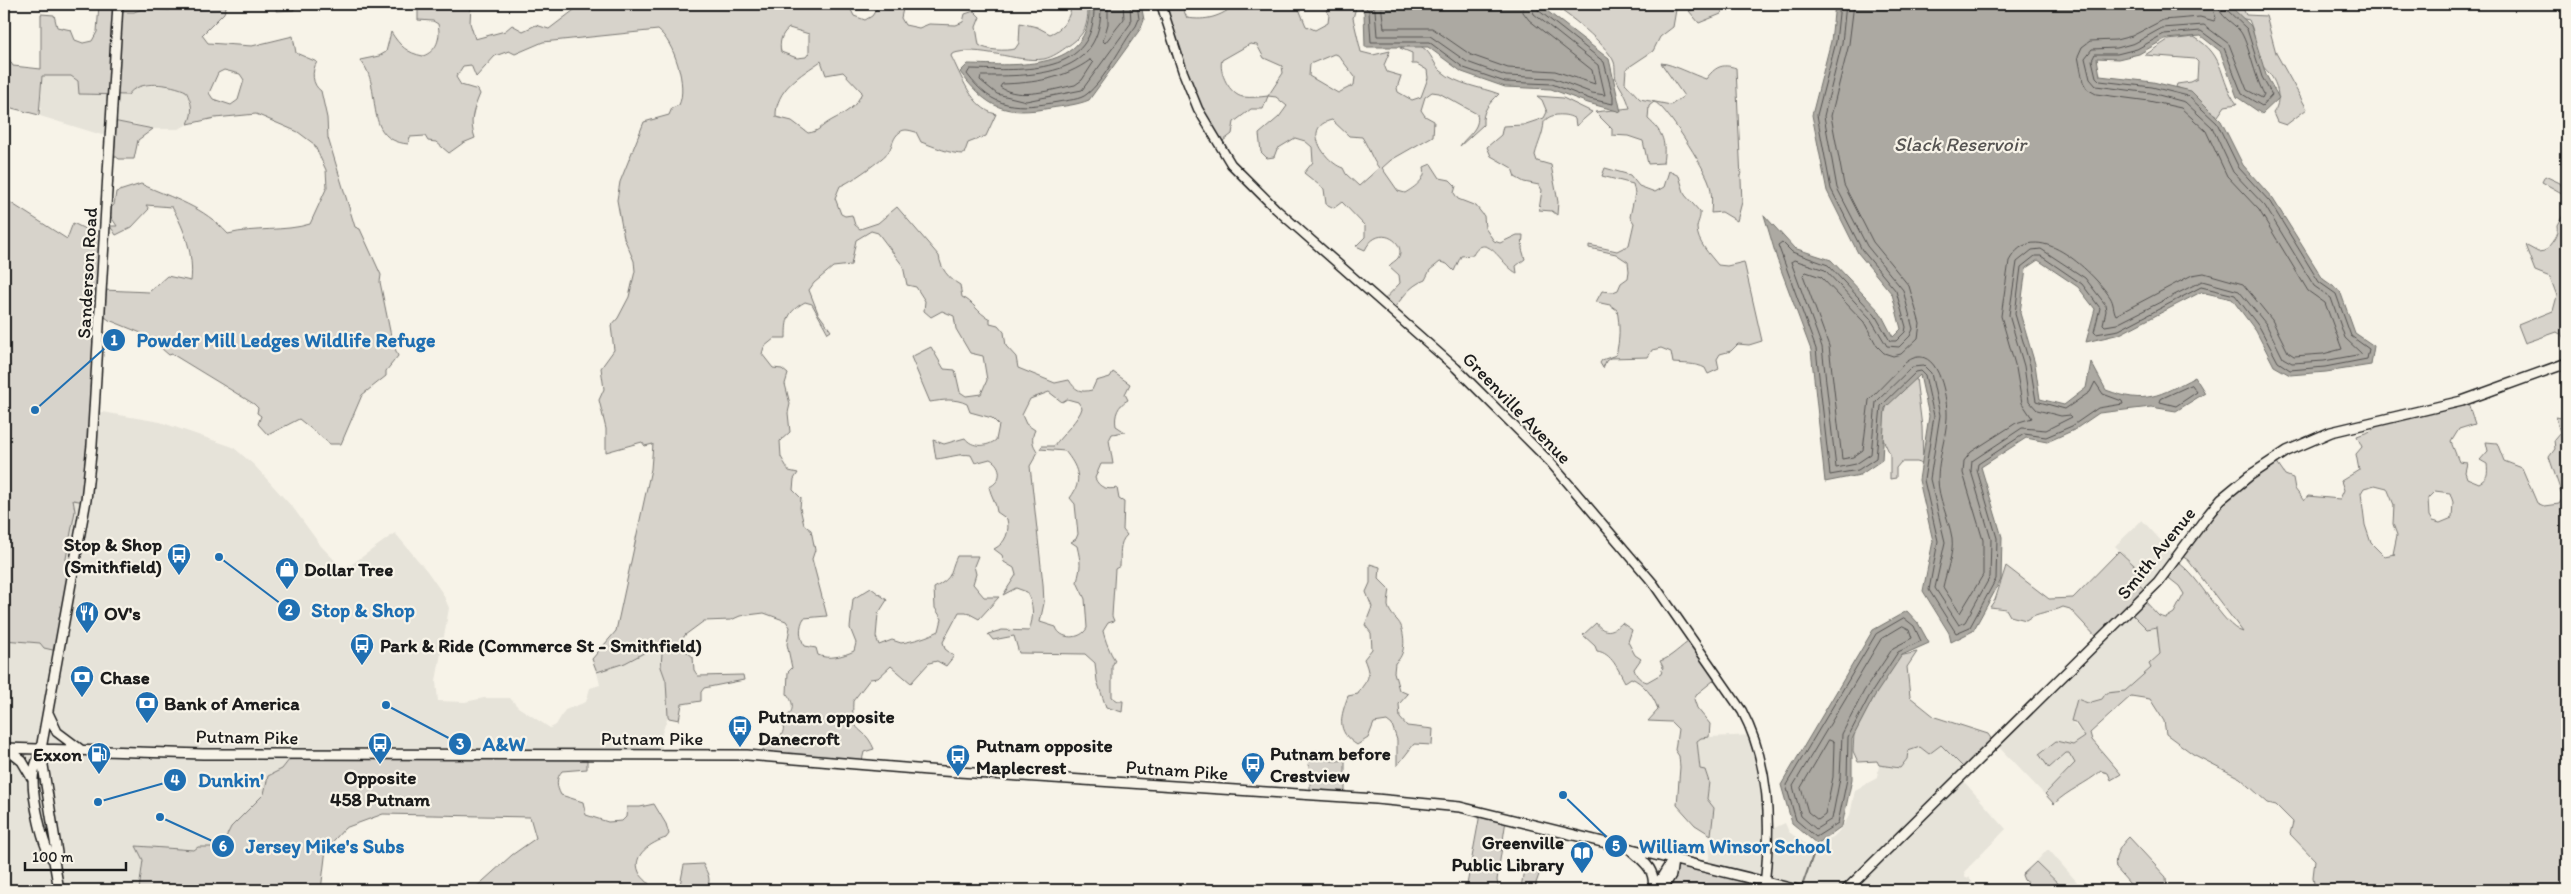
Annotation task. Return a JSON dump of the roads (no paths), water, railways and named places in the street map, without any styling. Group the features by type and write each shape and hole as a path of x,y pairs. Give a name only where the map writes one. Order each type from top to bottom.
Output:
{"main road":[{"name":"Sanderson Road","path":"41,749 86,500 92,444 118,4"},
{"name":"Greenville Avenue","path":"1161,4 1182,72 1198,109 1231,164 1283,215 1456,368 1550,462 1653,584 1731,695 1752,729 1765,776 1769,827 1765,881"},
{"name":"Smith Avenue","path":"1846,890 2158,582 2221,499 2249,476 2287,451 2331,432 2437,408 2567,363"},
{"path":"48,710 57,732 81,750"},
{"path":"4,748 22,761 33,780 48,855 54,861"},
{"name":"Putnam Pike","path":"4,748 238,754 747,755 928,770 1428,803 1467,809 1798,890"},
{"path":"33,780 41,749"},
{"path":"41,749 57,853 54,861 59,890"},
{"path":"1630,849 1651,869 1655,878 1654,890"},
{"path":"1654,890 1663,871 1672,859"},
{"path":"1662,890 1672,875 1672,859"}],"water":[{"path":"1089,4 1141,4 1144,20 1141,28 1089,100 1035,110 1009,110 989,102 960,72 968,64 1028,64 1065,54 1079,43 1087,26"},
{"path":"1355,4 1538,4 1609,59 1621,112 1588,103 1551,89 1505,87 1462,72 1428,47 1365,47 1364,12"},
{"name":"Slack Reservoir","path":"1835,4 2228,4 2251,26 2266,75 2279,98 2262,114 2237,97 2220,51 2201,36 2165,39 2139,54 2118,59 2097,58 2100,76 2153,82 2191,91 2221,121 2243,165 2273,199 2323,279 2340,291 2355,333 2374,346 2371,365 2290,375 2274,366 2256,331 2232,299 2201,292 2120,334 2086,342 2095,309 2078,287 2038,260 2026,268 2020,313 2035,364 2040,399 2064,405 2086,388 2091,362 2106,390 2120,395 2132,397 2152,396 2172,389 2195,377 2205,393 2176,411 2151,407 2099,413 2074,430 2047,442 2026,438 1981,467 2002,537 2001,580 1973,631 1951,642 1949,633 1923,591 1933,541 1919,480 1929,416 1920,375 1885,408 1882,460 1860,475 1825,482 1811,350 1777,259 1764,215 1794,248 1831,260 1880,312 1893,337 1901,329 1892,294 1858,253 1827,191 1812,115 1831,41"},
{"path":"1907,611 1918,623 1929,643 1902,655 1874,697 1852,739 1852,779 1842,826 1817,844 1792,823 1781,785 1873,630"}],"waterway":[{"path":"1801,889 1817,844"}],"place":[{"name":"Powder Mill Ledges Wildlife Refuge","path":"35,410"},
{"name":"Stop & Shop","path":"219,557"},
{"name":"Stop & Shop (Smithfield)","path":"179,576"},
{"name":"Dollar Tree","path":"287,590"},
{"name":"OV's","path":"87,634"},
{"name":"Park & Ride (Commerce St - Smithfield)","path":"362,666"},
{"name":"Chase","path":"82,698"},
{"name":"A&W","path":"386,705"},
{"name":"Bank of America","path":"147,724"},
{"name":"Putnam opposite Danecroft","path":"740,748"},
{"name":"Opposite 458 Putnam","path":"380,765"},
{"name":"Exxon","path":"99,775"},
{"name":"Putnam opposite Maplecrest","path":"958,777"},
{"name":"Putnam before Crestview","path":"1253,785"},
{"name":"William Winsor School","path":"1563,795"},
{"name":"Dunkin'","path":"98,802"},
{"name":"Jersey Mike's Subs","path":"160,817"},
{"name":"Greenville Public Library","path":"1582,874"}]}
